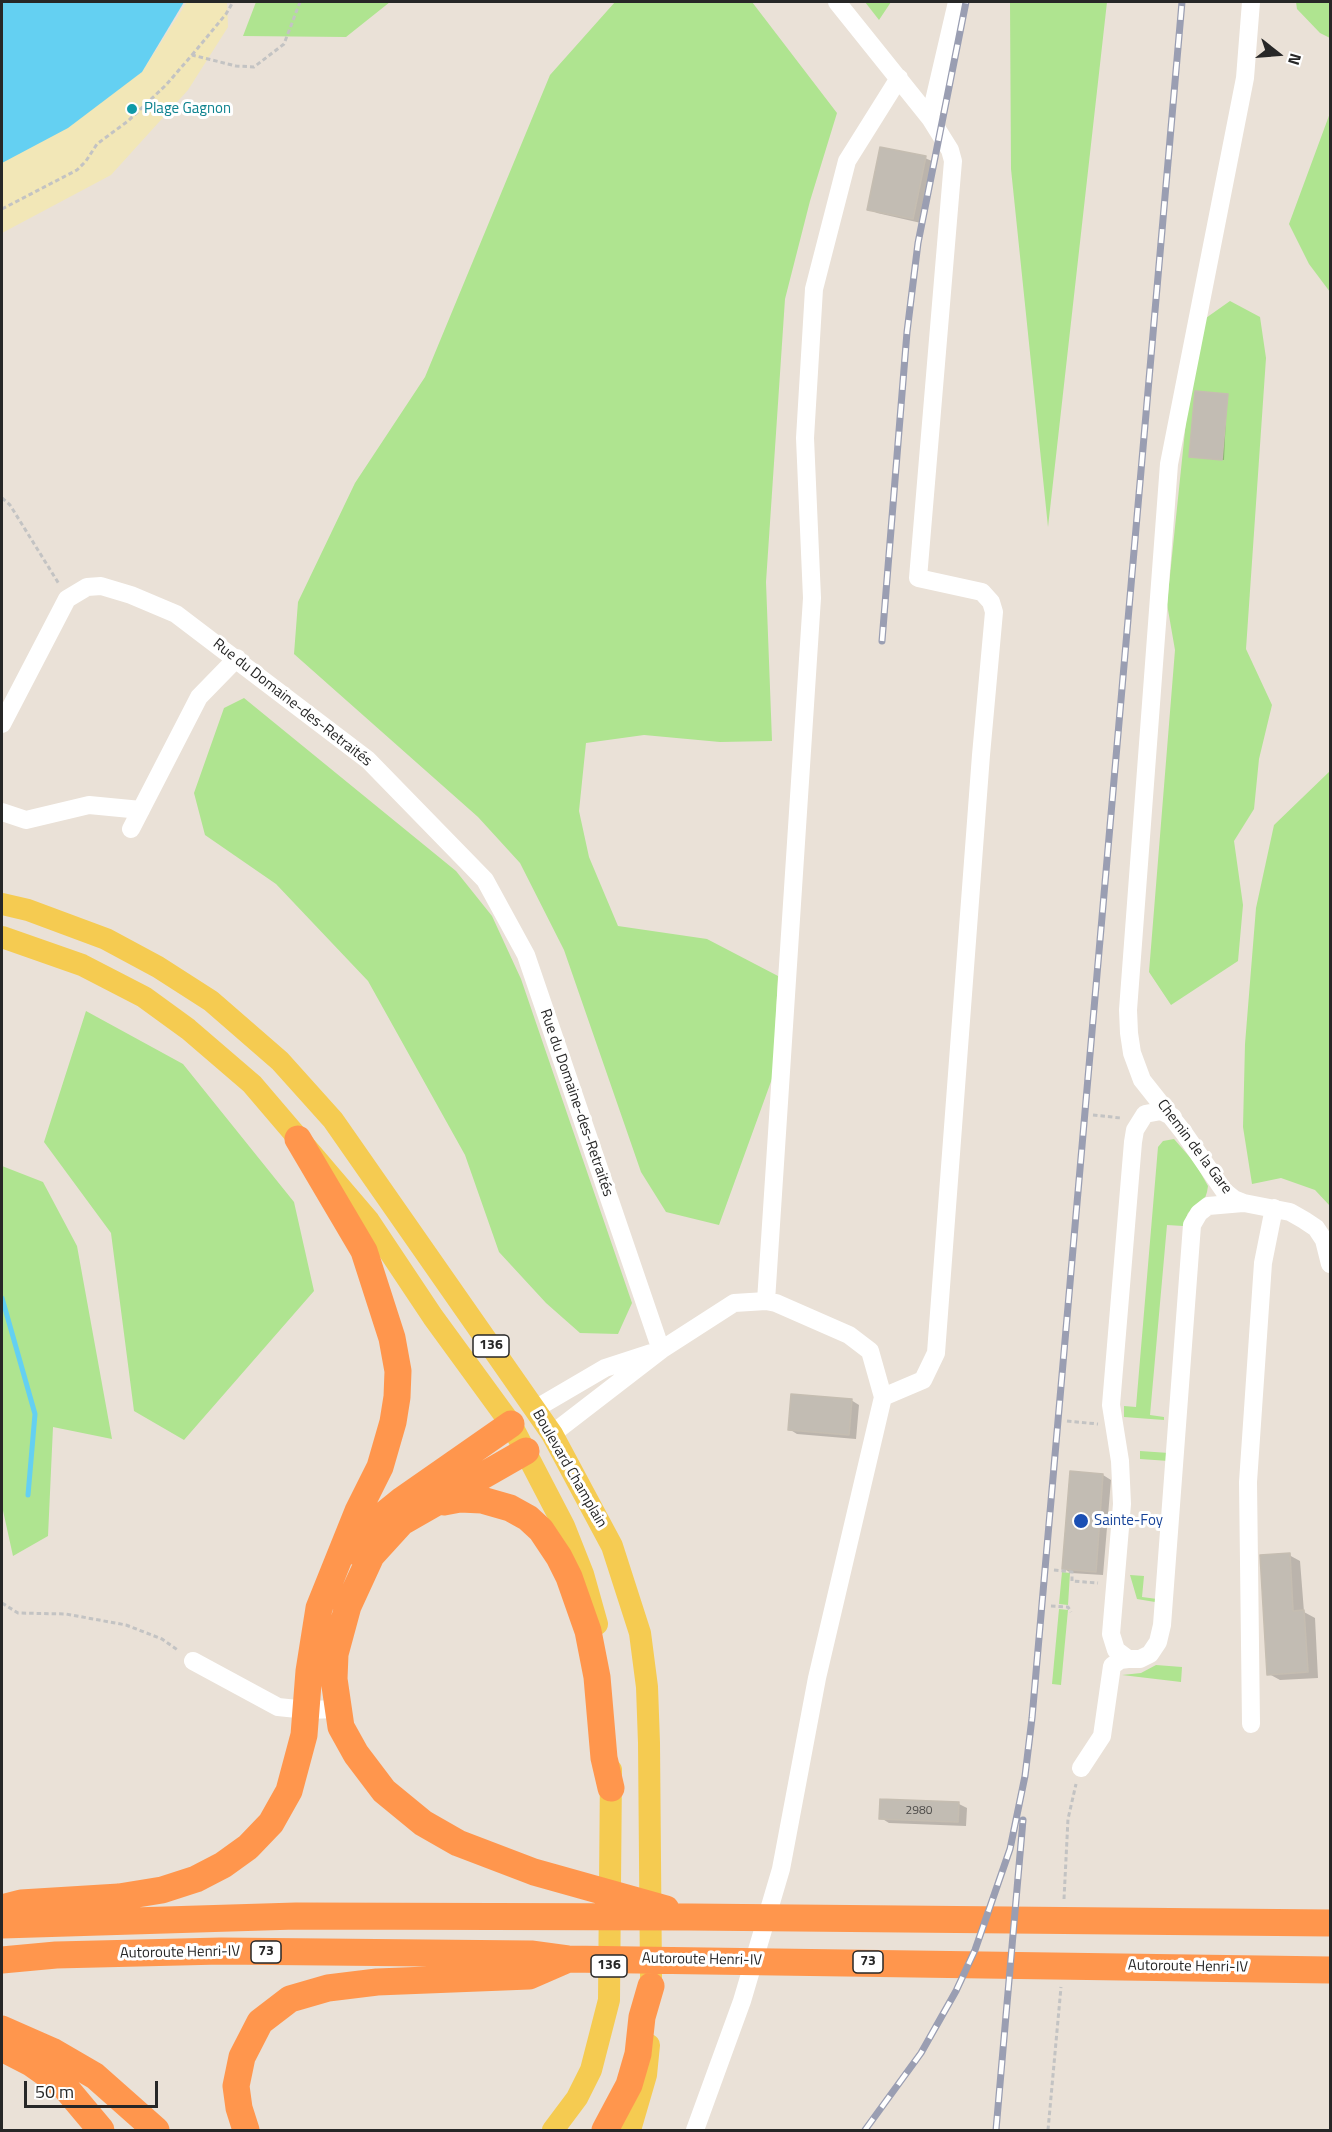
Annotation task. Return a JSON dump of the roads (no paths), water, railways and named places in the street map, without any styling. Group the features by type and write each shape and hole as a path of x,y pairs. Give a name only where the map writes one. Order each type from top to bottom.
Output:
{"highway":[{"path":"2,1908 21,1903 119,1897 162,1890 196,1879 223,1865 248,1847 271,1823 297,1771 307,1710 312,1649 320,1608 358,1511 380,1467 393,1422 398,1371 392,1338 364,1251 298,1139"},
{"path":"329,1584 345,1558 376,1521 423,1484 511,1424"},
{"path":"526,1451 402,1522 371,1556 348,1606 335,1654 334,1679 337,1709 346,1736 384,1791 423,1823 458,1843 534,1872 690,1917"},
{"path":"431,1505 460,1499 496,1501 528,1518 550,1543 569,1577 588,1631 597,1677 604,1758 611,1788"},
{"path":"2,1925 285,1917 690,1917 1330,1923"},
{"name":"Autoroute Henri-IV","path":"2,1959 221,1951 530,1965 568,1959 1330,1970"},
{"path":"246,2130 238,2108 236,2086 242,2057 260,2022 290,1999 328,1988 530,1965"},
{"path":"605,2130 629,2085 638,2054 642,2017 651,1986"},
{"path":"2,2029 52,2051 86,2070 114,2091 156,2130"},
{"path":"2,2048 31,2062 65,2087 102,2130"}],"main road":[{"name":"Boulevard Champlain","path":"2,904 28,910 106,939 158,967 211,1001 280,1061 333,1120 535,1409 552,1434 612,1546 639,1633 646,1687 649,1743 651,2031 646,2075 630,2130"},
{"name":"Boulevard Champlain","path":"2,937 20,941 81,965 144,997 188,1029 252,1084 369,1221 433,1317 511,1424 564,1526 594,1608 606,1664 611,1788 609,2000 591,2070 577,2098 553,2130"},
{"path":"511,1424 535,1409"},
{"path":"526,1451 552,1434"}],"street":[{"path":"837,2 930,118 950,150 954,172 918,578 982,592 990,602 994,626 981,755 936,1353 923,1380 883,1397"},
{"path":"930,118 957,2"},
{"name":"Chemin de la Gare","path":"1251,2 1245,78 1169,464 1128,1010 1132,1053 1142,1080 1173,1117 1224,1191 1244,1203 1290,1212 1316,1228 1324,1240 1330,1264"},
{"path":"766,1301 812,598 805,438 814,289 847,160 899,78"},
{"name":"Rue du Domaine-des-Retraités","path":"2,724 67,599 87,587 101,586 131,595 176,614 237,658 368,760 485,880 526,955 661,1350"},
{"path":"131,829 199,697 237,658"},
{"path":"2,812 26,820 89,805 141,810"},
{"path":"1128,1659 1116,1650 1111,1634 1121,1524 1122,1476 1112,1405 1132,1154 1135,1130 1145,1114 1156,1110 1173,1117"},
{"path":"1081,1768 1102,1737 1112,1666 1120,1660 1140,1659 1150,1654 1158,1642 1162,1626 1192,1225 1199,1213 1208,1206 1244,1203"},
{"path":"1251,1724 1248,1482 1263,1263 1274,1208"},
{"path":"552,1434 661,1350 734,1303 766,1301 849,1335 870,1351 883,1397 817,1678 781,1869 742,2001 695,2130"},
{"path":"535,1409 605,1368 661,1350"},
{"path":"193,1661 278,1707 307,1710 337,1709"}],"water":[{"path":"2,2 184,2 142,72 68,128 2,163"}],"waterway":[{"path":"2,1298 35,1414 28,1495"}],"railway":[{"path":"882,641 907,332 918,243 966,2"},
{"path":"865,2130 921,2053 956,1991 975,1950 1010,1849 1025,1776 1032,1718 1182,2"},
{"path":"996,2130 1023,1820"}],"place":[{"name":"Plage Gagnon","path":"132,109"},
{"name":"Sainte-Foy","path":"1081,1521"}]}
